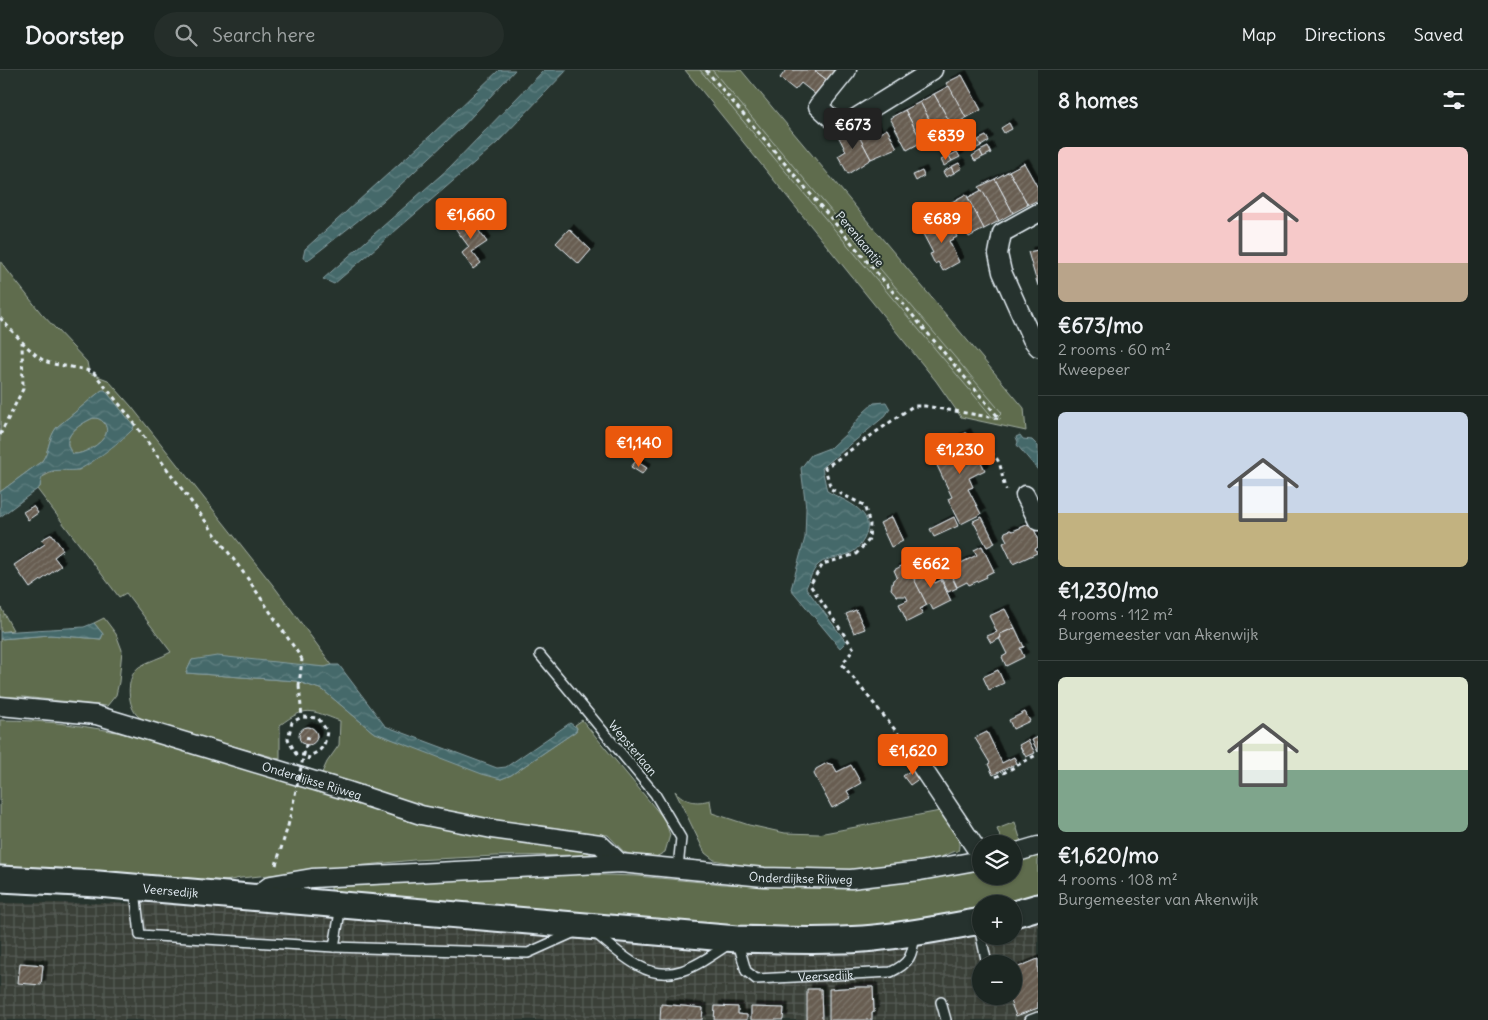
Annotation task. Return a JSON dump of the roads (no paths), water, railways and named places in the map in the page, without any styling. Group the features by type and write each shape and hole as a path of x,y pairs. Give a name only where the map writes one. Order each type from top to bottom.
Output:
{"main road":[{"name":"Veersedijk","path":"0,879 135,888 262,892 340,906 736,939 801,941 864,939 915,933 972,930"},
{"path":"1022,912 1038,907"}],"street":[{"path":"847,70 818,106 841,127 933,70"},
{"path":"1038,213 1002,233 998,254 1002,272 1032,339 1038,347"},
{"path":"1026,495 1038,521"},
{"name":"Onderdijkse Rijweg","path":"0,706 96,715 307,778 421,815 492,829 600,844 620,863"},
{"path":"911,751 972,844"},
{"path":"1022,851 1038,846"},
{"name":"Onderdijkse Rijweg","path":"262,892 312,878 620,863 764,877 851,879 920,871 972,860"}],"lane":[{"name":"Wepsterlaan","path":"540,655 655,794 682,838 678,868"},
{"name":"Veersedijk","path":"135,888 140,934 334,947 528,953 587,927"},
{"path":"334,947 340,906"},
{"path":"587,927 637,966 651,972 674,974 691,968 736,939"},
{"name":"Veersedijk","path":"736,939 746,971 756,979 891,972 905,965 912,952 915,933"},
{"path":"941,1002 946,1020"},
{"path":"1030,1020 1038,1017"}],"water":[{"path":"499,70 515,70 461,128 383,201 308,260 303,258 305,249 430,136"},
{"path":"544,70 567,70 497,143 334,284 323,279 449,168"},
{"path":"102,390 105,390 134,426 116,444 80,469 56,470 45,474 40,487 0,517 0,492 42,461 57,427","holes":["96,418 105,425 107,431 104,438 87,451 73,454 69,448 69,437 81,424"]},
{"path":"886,402 890,409 885,416 822,468 827,491 858,509 867,521 864,539 857,548 848,554 819,564 806,588 846,642 840,648 791,589 805,538 806,508 801,468 811,455 832,447 874,403"},
{"path":"1020,435 1023,439 1032,440 1038,446 1038,470 1017,445 1016,437"},
{"path":"94,623 103,634 101,639 50,635 0,639 0,632 84,627"},
{"path":"217,656 325,667 339,665 385,726 497,768 506,767 570,723 577,728 576,731 511,775 501,779 482,774 373,732 323,690 296,681 186,673 192,660"}]}
